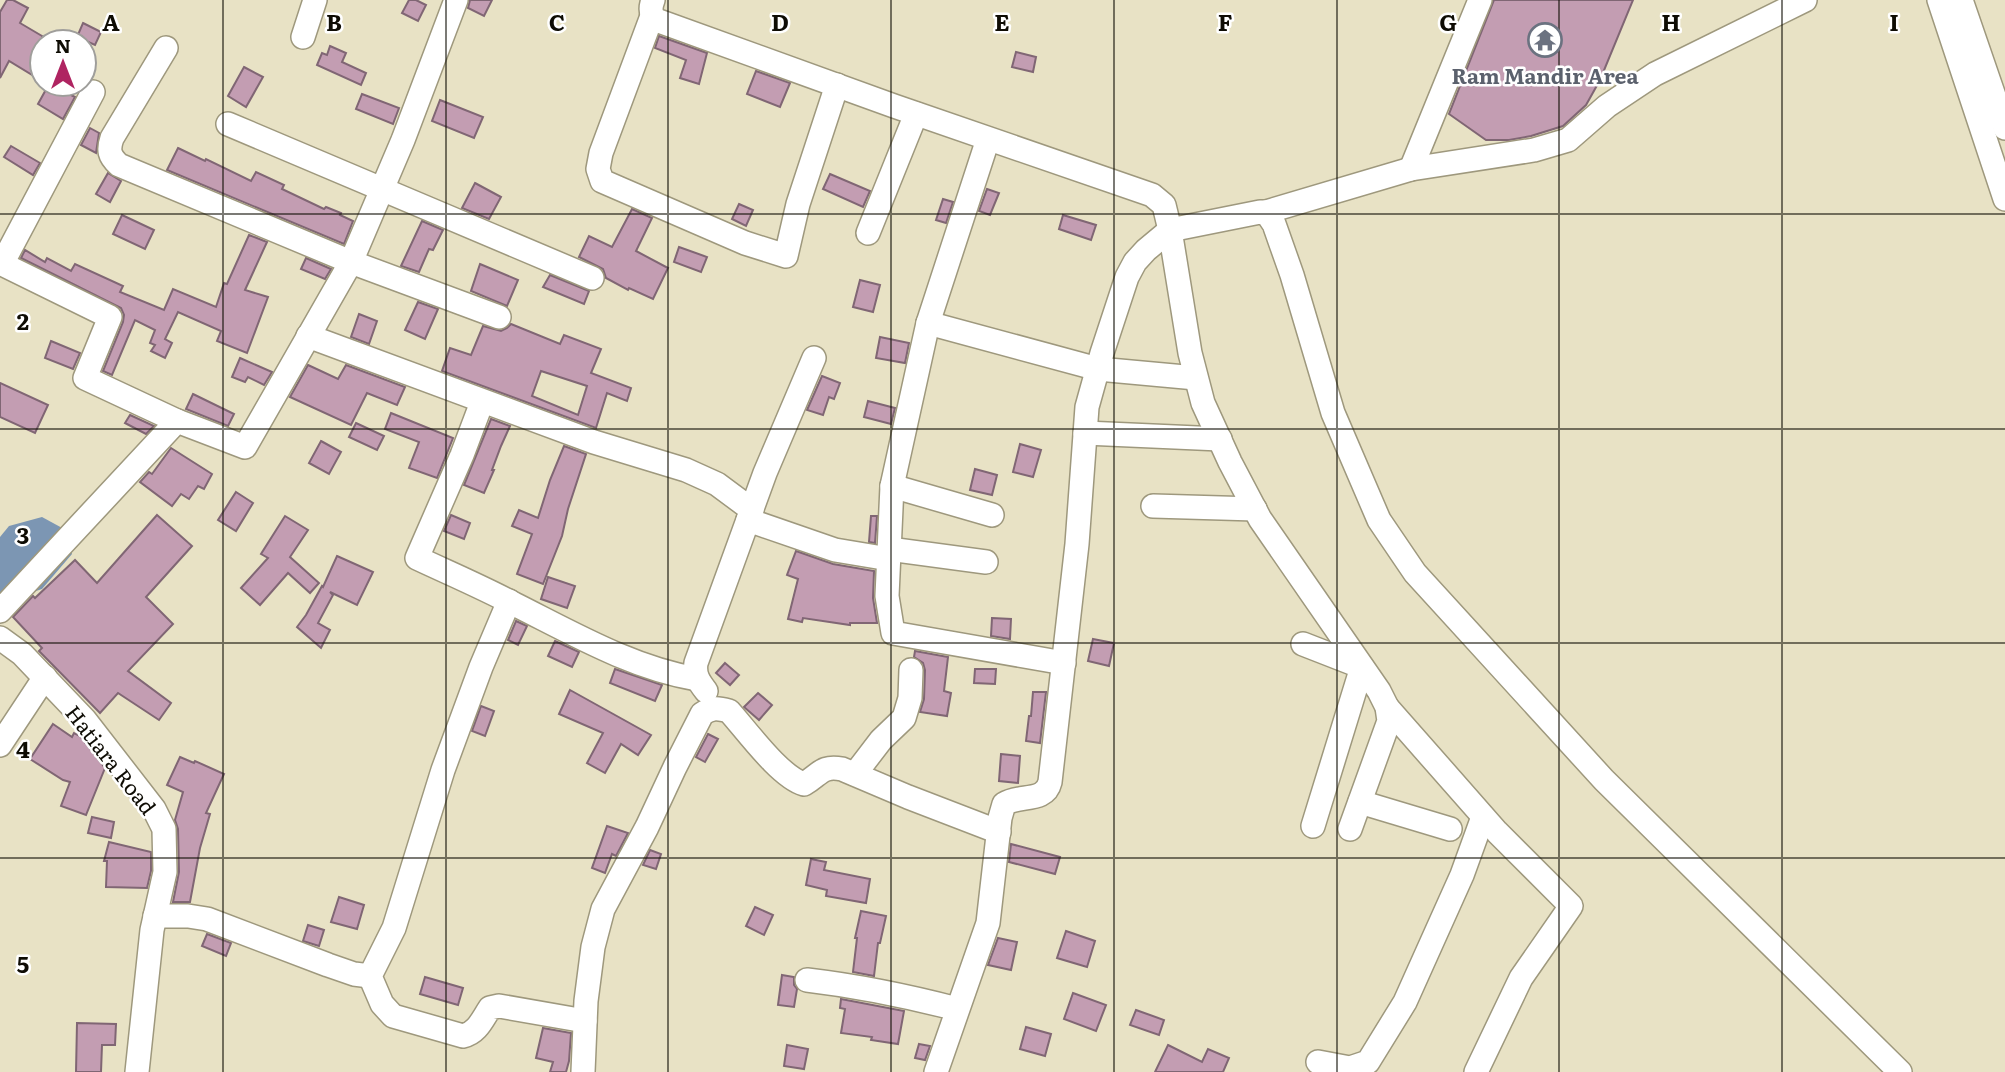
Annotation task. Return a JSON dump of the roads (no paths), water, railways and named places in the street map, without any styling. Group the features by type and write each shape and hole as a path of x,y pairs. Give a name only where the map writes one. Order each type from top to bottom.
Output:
{"street":[{"path":"303,37 315,0"},
{"path":"90,98 1,266 110,317 86,378 177,421 245,447 351,262 408,127 456,0"},
{"path":"1411,169 1480,0"},
{"path":"942,1070 957,1009 988,923 1004,804 1012,799 1043,795 1048,790 1077,544 1087,407 1127,277 1135,262 1174,229 1257,213 1411,169 1534,150 1567,140 1607,106 1655,74 1805,0"},
{"path":"1951,3 2005,128"},
{"path":"1951,3 2005,199"},
{"path":"652,8 656,20 916,114 1152,195 1164,205 1174,229 1184,317 1203,403 1255,509 1387,707 1483,817 1572,906 1521,978 1476,1072"},
{"path":"652,8 601,153 598,169 602,181 745,243 786,256 797,204 837,85"},
{"path":"166,48 112,138 109,148 111,158 120,165 351,262 499,317"},
{"path":"868,233 916,114"},
{"path":"228,124 592,278"},
{"path":"988,138 928,323 892,486 887,596 893,634 1064,663"},
{"path":"1257,213 1274,224 1333,413 1379,520 1415,573 1604,780 1900,1072"},
{"path":"928,323 1098,369 1196,378"},
{"path":"308,336 594,442 687,470 717,485 750,515 835,550 986,562"},
{"path":"718,708 697,679 696,663 750,515 814,358"},
{"path":"482,402 417,558 589,642 674,675 697,679"},
{"path":"0,611 177,421"},
{"path":"1085,433 1220,439"},
{"path":"892,486 992,515"},
{"path":"1153,506 1255,509"},
{"path":"509,601 443,770 394,928 370,976 382,1004 393,1016 463,1036 476,1030 490,1008 499,1006 585,1021"},
{"name":"Hatiara Road","path":"0,638 22,654 85,720 154,809 164,829 165,872 155,916 137,1072"},
{"path":"1303,644 1362,667"},
{"path":"1313,826 1362,667"},
{"path":"855,774 881,740 904,718 910,698 911,670"},
{"path":"0,745 45,677"},
{"path":"1350,829 1389,721 1387,707"},
{"path":"583,1072 593,947 603,909 647,827 702,714 709,709 729,711 783,772 795,781 804,784 822,770 832,767 999,832"},
{"path":"1360,802 1450,829"},
{"path":"1318,1062 1350,1068 1368,1062 1405,1002 1462,874 1483,817"},
{"path":"155,916 207,919 328,965 354,974 370,976"},
{"path":"807,980 890,992 957,1009"}],"water":[{"path":"42,517 64,529 72,554 42,589 9,600 0,595 0,537 9,526"}],"place":[{"name":"Ram Mandir Area","path":"1545,40"}]}
